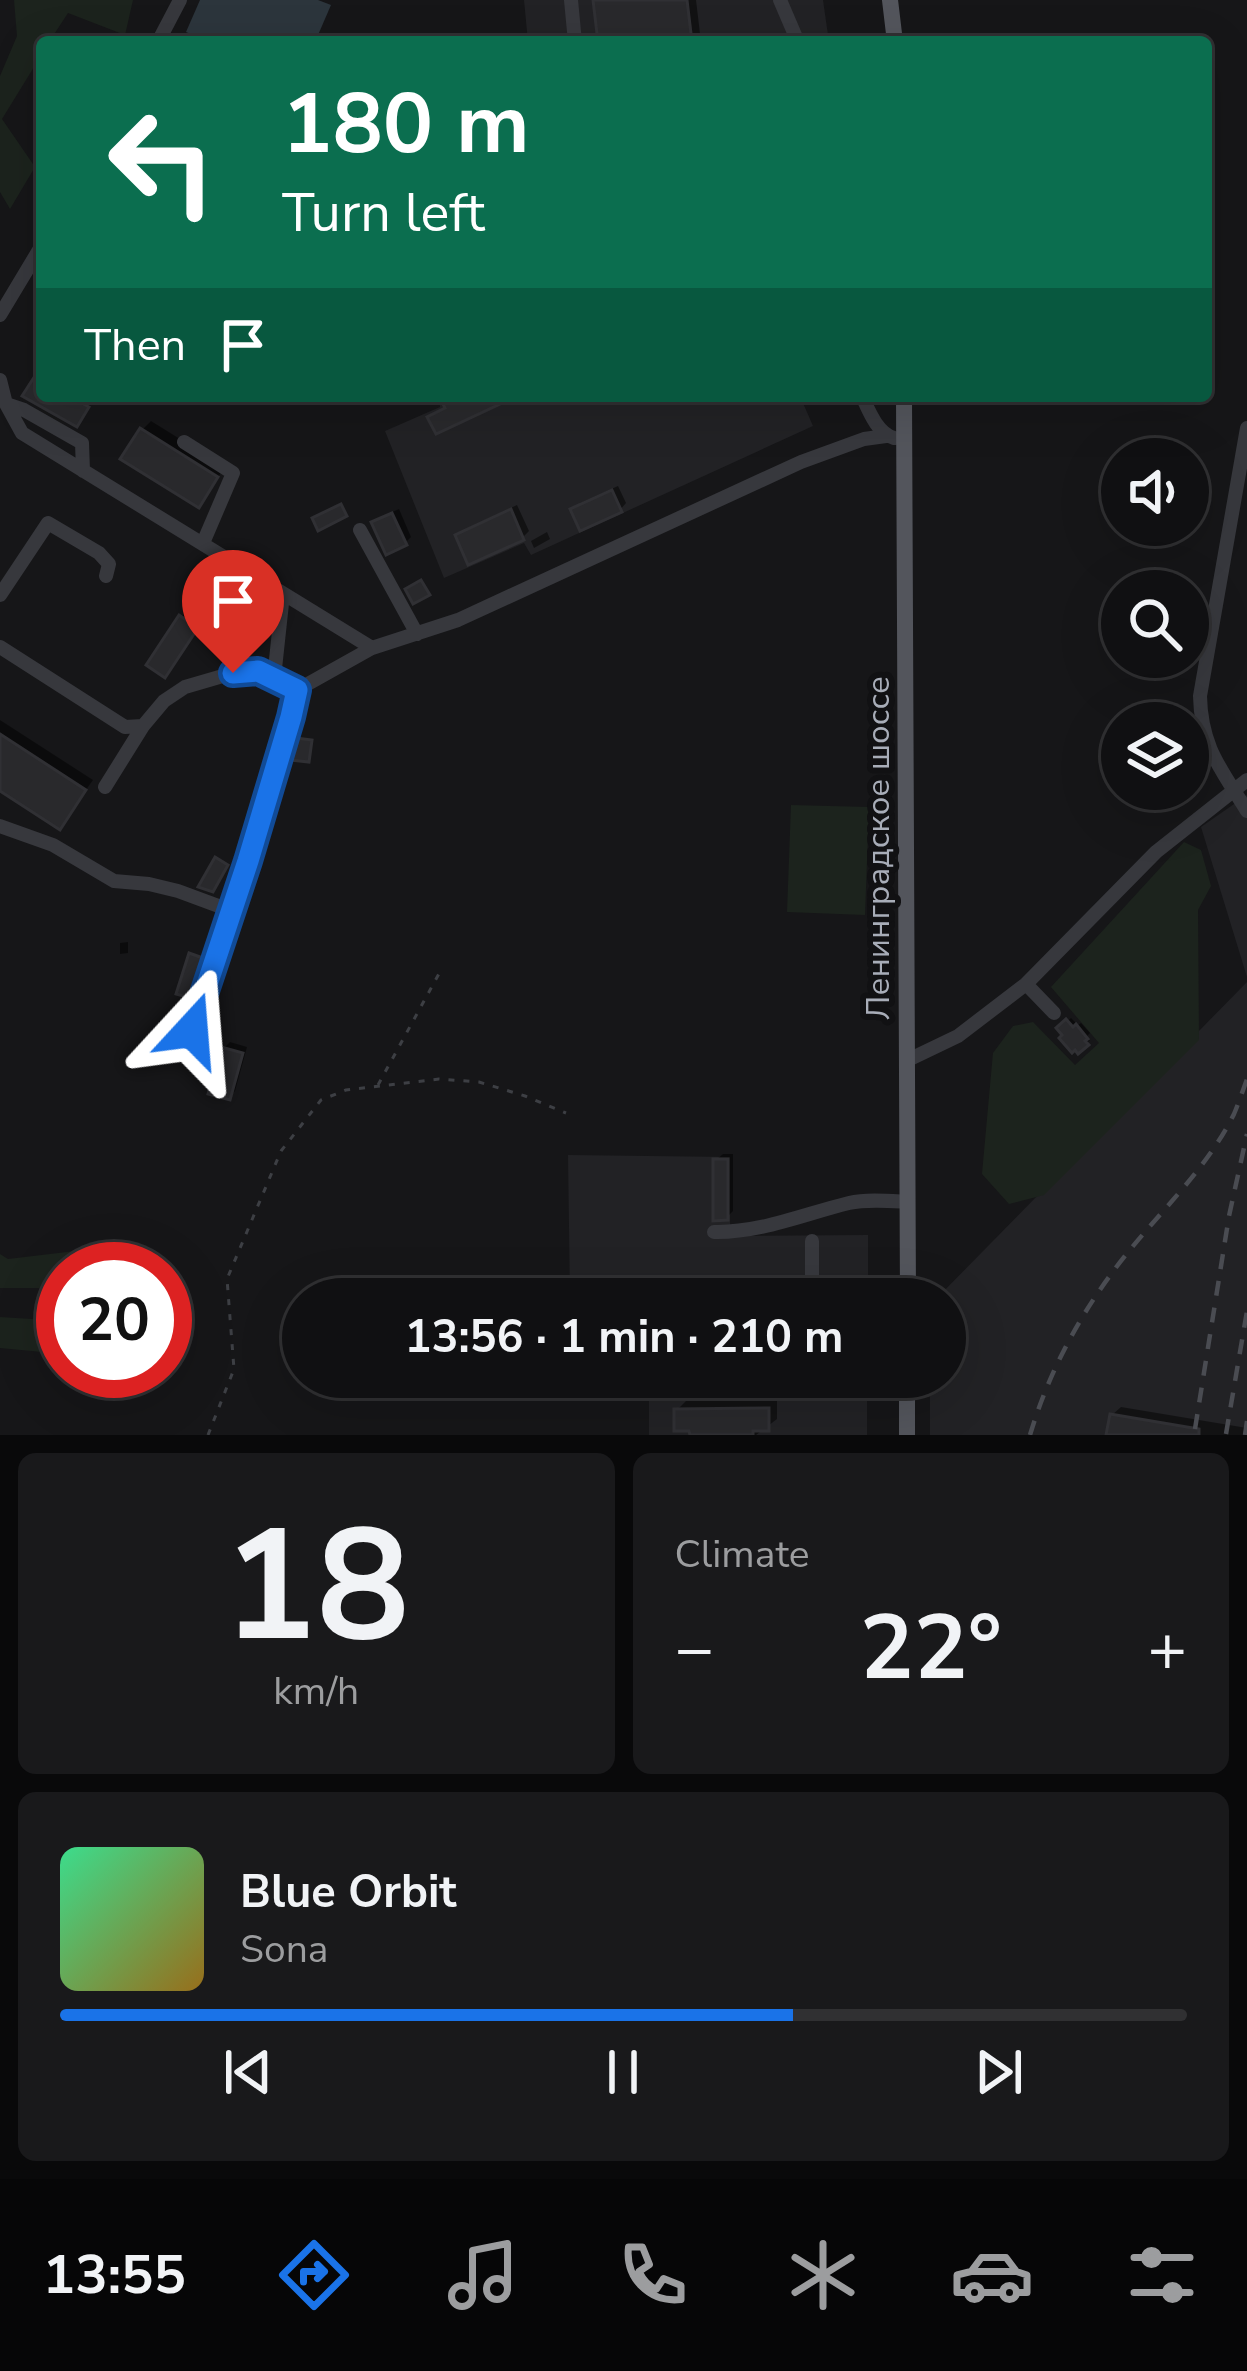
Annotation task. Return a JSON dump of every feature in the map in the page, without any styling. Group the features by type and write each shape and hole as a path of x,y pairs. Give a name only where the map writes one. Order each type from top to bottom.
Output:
{"main road":[{"path":"890,0 894,36"},
{"name":"Ленинградское шоссе","path":"903,402 895,439 908,1278"},
{"path":"908,1398 908,1435"}],"street":[{"path":"161,36 181,0"},
{"path":"571,0 574,36"},
{"path":"780,0 795,36"},
{"path":"0,315 36,255"},
{"path":"0,380 6,404 22,433 372,648"},
{"path":"865,402 871,416 895,439"},
{"path":"6,404 82,443 83,471"},
{"path":"1247,428 1200,696 1206,745 1247,811"},
{"path":"192,1030 297,690 372,648 506,599 801,462 864,439 895,439"},
{"path":"184,442 233,473 202,543"},
{"path":"0,595 48,523 99,553 109,565 106,576"},
{"path":"360,530 417,634"},
{"path":"274,677 283,595"},
{"path":"0,647 125,727 142,726"},
{"path":"105,787 142,726 184,687 258,671 297,690"},
{"path":"908,1060 958,1036 1026,984 1156,852 1247,780"},
{"path":"0,826 53,845 114,881 178,891 232,911"},
{"path":"1026,984 1054,1013"},
{"path":"714,1232 793,1220 854,1202 908,1202"},
{"path":"812,1241 812,1278"}],"path":[{"path":"377,1087 441,970"},
{"path":"208,1435 235,1369 227,1279 280,1151 321,1100 346,1090 440,1078 479,1082 566,1113"}],"shaded area":[{"path":"14,0 133,0 125,35 68,13 53,36 36,36 36,64 2,119 35,167 10,209 0,192 0,76 17,36"},
{"path":"200,0 318,0 331,5 318,36 196,36 186,32"},
{"path":"524,0 823,0 828,36 527,36"},
{"path":"439,402 803,402 813,426 531,555 524,543 444,578 385,431 440,407"},
{"path":"1247,795 1247,977 1201,827"},
{"path":"791,805 869,807 865,915 787,912"},
{"path":"1184,842 1201,850 1211,886 1198,910 1199,1040 1044,1195 1009,1204 982,1174 993,1053 1013,1026 1033,1022 1075,1065 1099,1043 1051,987"},
{"path":"1247,982 1247,1435 930,1435 930,1398 966,1398 966,1278 957,1278"},
{"path":"568,1155 730,1157 730,1236 868,1235 868,1278 570,1278"},
{"path":"0,1254 8,1259 36,1256 36,1288 0,1288"},
{"path":"0,1317 36,1319 36,1351 0,1348"},
{"path":"649,1398 867,1398 867,1435 649,1435"}],"building":[{"path":"593,0 687,0 691,36 597,36"},
{"path":"36,374 36,402 80,402 89,407 77,427 22,396"},
{"path":"442,402 504,402 436,434 427,417 445,408"},
{"path":"140,428 218,477 199,508 120,459"},
{"path":"612,490 622,512 580,531 570,509"},
{"path":"341,504 347,516 318,531 312,518"},
{"path":"511,509 524,540 468,565 455,535"},
{"path":"392,513 407,545 386,555 371,522"},
{"path":"421,580 430,595 413,604 405,589"},
{"path":"179,615 198,628 165,678 146,665"},
{"path":"0,734 86,790 60,830 0,791"},
{"path":"296,738 312,740 309,762 290,760"},
{"path":"215,857 228,865 213,892 198,887"},
{"path":"189,953 203,958 190,998 176,994"},
{"path":"1066,1019 1088,1039 1089,1045 1078,1054 1059,1038 1062,1035 1056,1028"},
{"path":"221,1047 243,1053 230,1100 208,1094"},
{"path":"713,1159 728,1159 728,1220 713,1221"},
{"path":"769,1408 769,1431 753,1431 753,1435 674,1431 674,1409"},
{"path":"1110,1414 1199,1429 1199,1435 1106,1435"}],"railway":[{"path":"1030,1435 1053,1373 1084,1314 1222,1136 1247,1079"},
{"path":"1195,1429 1247,1134"},
{"path":"1226,1434 1247,1311"},
{"path":"1245,1435 1247,1421"}],"route":[{"path":"192,1030 248,861 297,690 258,671 233,673"}]}
